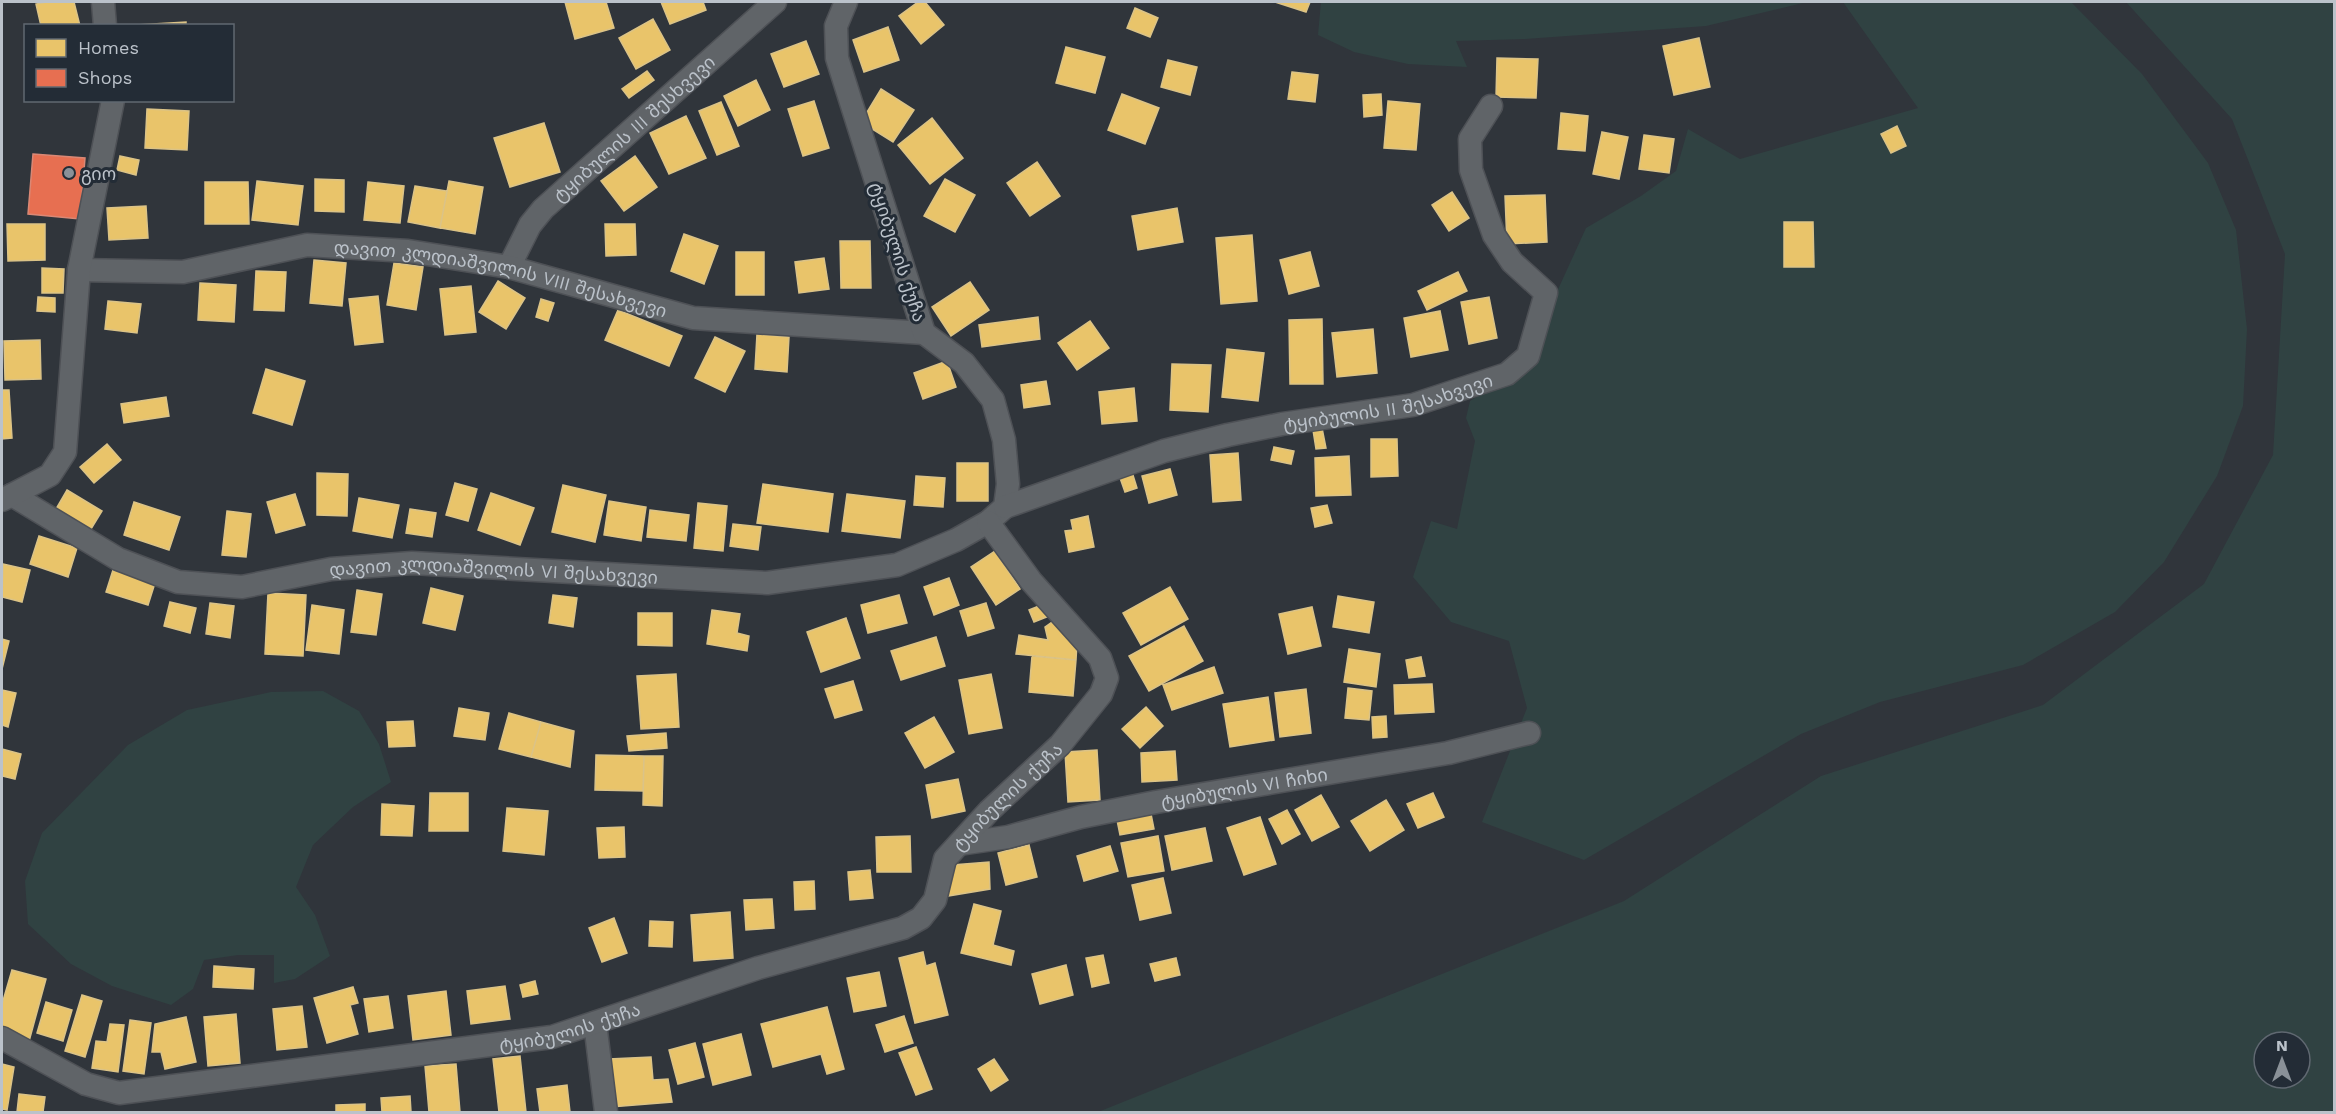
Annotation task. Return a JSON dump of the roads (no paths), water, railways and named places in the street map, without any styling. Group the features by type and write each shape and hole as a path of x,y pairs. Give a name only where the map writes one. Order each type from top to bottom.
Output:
{"street":[{"path":"103,2 105,24"},
{"name":"ტყიბულის III შესხვევი","path":"510,267 531,225 543,209 774,2"},
{"name":"ტყიბულის ქუჩა","path":"846,2 836,26 837,58 924,333 964,363 993,400 1004,440 1008,484 1005,507"},
{"path":"7,498 50,475 65,452 78,270 113,102"},
{"name":"ტყიბულის II შესახვევი","path":"1005,507 1164,451 1282,424 1413,405 1507,374 1528,356 1546,294 1512,262 1494,235 1471,170 1470,139 1491,106"},
{"name":"დავით კლდიაშვილის VIII შესახვევი","path":"78,270 183,272 307,245 408,251 510,267 693,318 924,333"},
{"name":"დავით კლდიაშვილის VI შესახვევი","path":"7,498 118,559 178,582 242,587 332,569 412,563 767,583 897,565 956,540 988,522"},
{"path":"988,522 1005,507"},
{"name":"ტყიბულის ქუჩა","path":"2,1038 86,1084 119,1093 552,1037 758,968 903,928 921,918 934,900 945,859 989,812 1060,745 1101,694 1107,678 1100,658 1031,581 988,522"},
{"name":"ტყიბულის VI ჩიხი","path":"959,844 1008,837 1081,817 1146,804 1448,753 1529,733"},
{"path":"595,1023 606,1113"}],"place":[{"name":"გიო","path":"69,173"}]}
